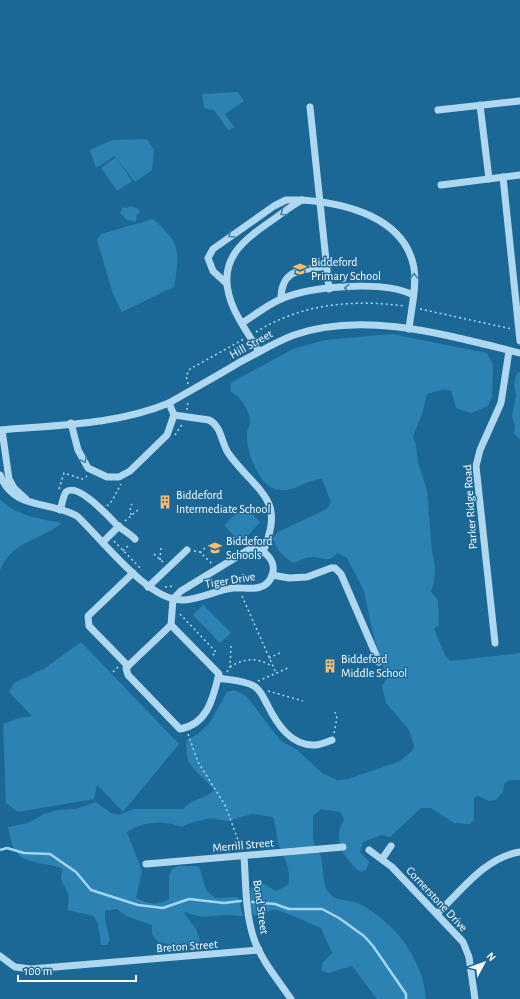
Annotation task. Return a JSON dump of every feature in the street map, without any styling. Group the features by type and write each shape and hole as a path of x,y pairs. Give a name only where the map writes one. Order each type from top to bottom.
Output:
{"street":[{"path":"438,110 520,101"},
{"path":"480,106 489,179"},
{"path":"310,107 329,288"},
{"path":"441,184 520,175"},
{"path":"503,177 520,341"},
{"path":"226,283 210,266 208,258 213,249 274,206 286,200 319,202 373,217 393,231 406,248 412,260 415,279 409,329"},
{"path":"259,352 229,297 226,283 229,266 232,257 242,243 302,200"},
{"path":"281,299 286,280 292,273 327,266"},
{"path":"242,323 281,299 329,288 396,288 413,295"},
{"name":"Hill Street","path":"1,430 134,416 169,403 259,352 294,335 324,327 367,324 409,329 520,353"},
{"name":"Parker Ridge Road","path":"495,643 476,466 480,450 501,403 508,350"},
{"path":"71,423 78,450 88,468 108,477 119,478 130,471 167,436 174,415 169,403"},
{"path":"174,415 210,420 214,422 227,451 268,500 272,514 271,526 263,552"},
{"path":"1,430 9,479 14,488 29,502"},
{"path":"0,475 11,494 29,502 77,516 106,539 133,573 148,587 173,600 171,625 126,668 128,675 180,729 196,724 205,714 219,674 171,625"},
{"path":"60,510 65,494 69,491 81,493 103,510 135,539"},
{"path":"106,539 119,526"},
{"name":"Tiger Drive","path":"252,549 263,552 269,556 273,564 272,575 268,582 259,588 233,588 189,599 173,600 181,590 224,565 244,551 252,549"},
{"path":"148,587 187,550"},
{"path":"272,575 289,578 307,577 331,568 335,568 341,574 379,662"},
{"path":"128,666 89,626 87,619 133,573"},
{"path":"218,678 227,676 255,687 261,693 277,724 288,735 304,743 315,746 332,740"},
{"path":"382,859 391,846"},
{"name":"Merrill Street","path":"146,864 343,847"},
{"name":"Cornerstone Drive","path":"369,850 382,859 456,933 466,947 471,966 475,999"},
{"path":"437,914 492,861 506,855 520,852"},
{"name":"Bond Street","path":"244,856 249,919 254,939 259,950 291,999"},
{"name":"Breton Street","path":"0,956 10,964 21,969 31,969 259,950"}],"path":[{"path":"174,436 186,416 189,391 187,372 249,336 293,313 326,305 366,302 411,307 519,331"},
{"path":"103,510 112,501 119,486 123,482"},
{"path":"131,515 130,507 132,504"},
{"path":"119,526 138,510"},
{"path":"106,539 123,550 143,572"},
{"path":"123,550 135,539"},
{"path":"160,560 161,547"},
{"path":"200,553 205,548"},
{"path":"187,550 200,553 213,565"},
{"path":"154,554 168,568"},
{"path":"208,568 218,562"},
{"path":"154,581 165,587 178,585"},
{"path":"237,594 246,594"},
{"path":"241,595 276,673"},
{"path":"180,611 180,614 216,652 212,656 217,662"},
{"path":"227,676 230,668 231,646"},
{"path":"269,658 282,652"},
{"path":"230,668 249,658 258,659 273,666"},
{"path":"222,667 227,676"},
{"path":"246,683 256,681 288,668"},
{"path":"255,687 303,702"},
{"path":"332,740 337,718 335,712"},
{"path":"184,733 191,732"},
{"path":"188,733 198,762 226,805 244,856"}],"shaded area":[{"path":"238,92 244,101 225,114 234,127 228,130 214,110 204,108 202,94"},
{"path":"147,139 154,150 152,170 135,182 115,156 96,168 90,150 112,140"},
{"path":"116,157 132,181 117,191 101,168"},
{"path":"130,206 137,208 140,212 137,215 136,222 127,220 120,213 123,207 127,208"},
{"path":"153,219 174,242 177,265 174,287 122,312 113,294 97,240 101,234"},
{"path":"392,334 487,353 493,365 492,397 488,406 471,413 456,408 451,391 444,389 427,394 422,414 413,437 416,445 418,463 427,490 432,552 435,567 435,577 431,592 438,600 439,625 434,629 445,655 450,661 520,653 520,780 510,780 504,784 503,792 496,800 489,801 478,796 474,798 474,820 470,824 454,823 431,808 421,808 390,837 382,835 363,842 360,852 369,862 366,870 361,872 350,862 341,848 339,833 344,819 340,812 321,809 313,816 313,840 320,854 325,886 328,891 331,895 338,899 358,903 374,913 386,922 406,944 420,971 426,999 377,999 352,966 328,973 321,970 323,962 332,953 321,928 276,910 254,916 250,907 251,889 258,881 276,891 288,885 288,867 278,842 273,817 252,814 227,821 211,818 181,827 168,823 153,823 139,826 127,832 142,871 136,898 152,903 160,903 169,899 169,877 172,869 179,866 199,866 206,890 215,898 238,897 243,916 197,916 186,912 184,913 196,929 200,940 197,947 174,948 157,941 152,934 152,925 126,916 117,909 105,911 105,920 110,939 107,945 101,945 98,924 94,916 68,910 68,894 61,880 63,870 56,866 25,859 12,845 8,827 28,823 44,814 58,810 76,809 96,802 111,813 119,815 134,809 183,809 190,803 207,795 214,790 188,760 186,741 199,733 209,724 227,692 234,690 246,696 281,741 296,749 322,773 337,780 348,779 400,761 412,751 414,746 409,730 386,703 382,686 387,679 373,634 364,591 347,558 337,553 329,559 310,557 294,563 280,553 274,542 273,538 278,532 327,509 331,502 322,479 311,481 285,490 273,488 266,484 260,477 249,451 247,434 250,421 248,412 241,400 231,392 230,386 232,382 293,349 325,340"},
{"path":"520,371 520,439 514,434 515,426 512,416 516,395 514,385 516,375"},
{"path":"0,499 6,505 21,513 62,523 19,547 5,560 0,570"},
{"path":"244,506 260,522 244,540 237,539 224,525"},
{"path":"203,605 231,633 220,643 193,615"},
{"path":"81,642 179,744 123,812 97,785 94,799 18,812 6,803 3,724 19,718 32,716 9,692 14,683 45,668"}],"waterway":[{"path":"0,850 7,848 24,853 50,854 76,872 91,890 138,905 163,908 189,899 224,903 241,901"},
{"path":"252,902 275,904 289,909 322,909 339,918 364,936 373,946 406,994 406,999"}],"place":[{"name":"Biddeford Primary School","path":"300,269"},
{"name":"Biddeford Intermediate School","path":"165,502"},
{"name":"Biddeford Schools","path":"215,548"},
{"name":"Biddeford Middle School","path":"330,666"}]}
